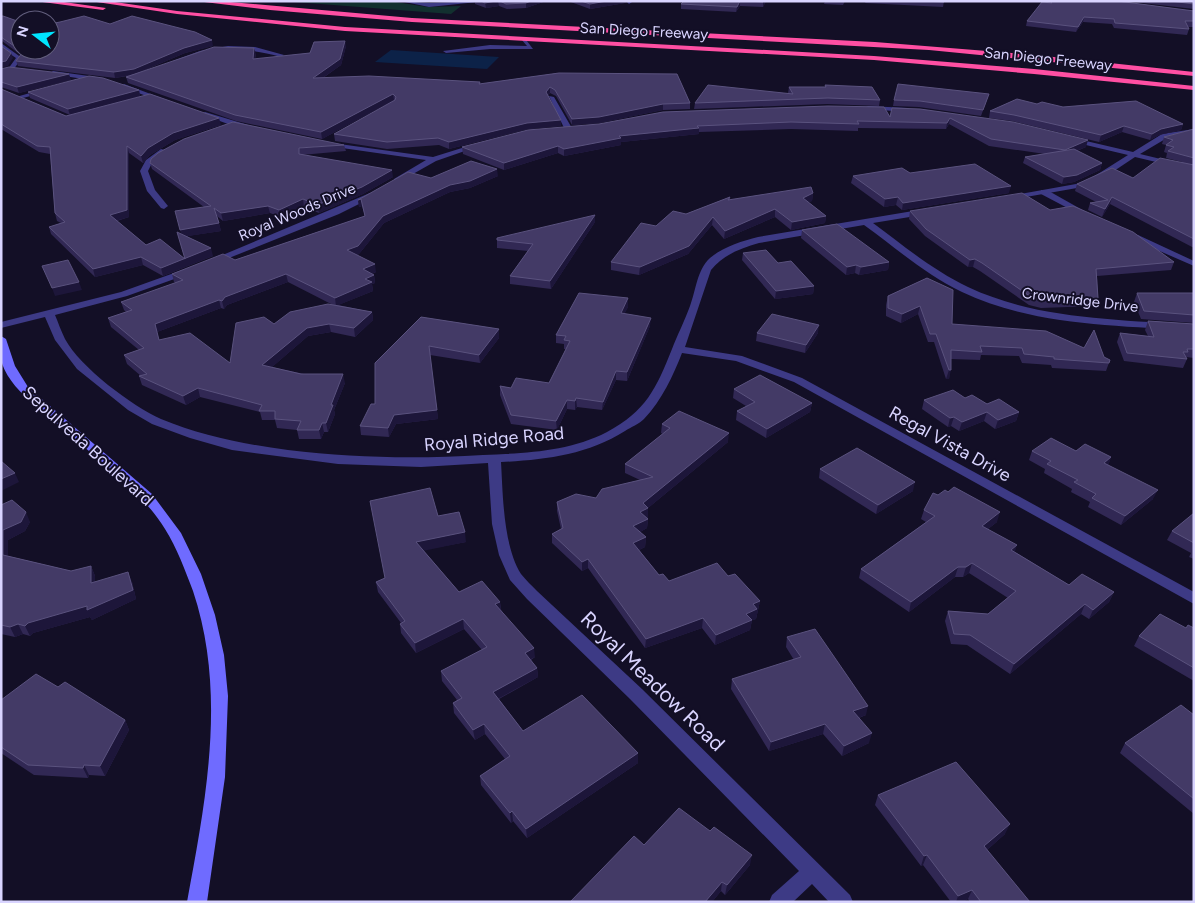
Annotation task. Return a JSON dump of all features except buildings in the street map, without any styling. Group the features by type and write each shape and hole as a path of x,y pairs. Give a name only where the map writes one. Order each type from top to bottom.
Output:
{"highway":[{"path":"38,1 224,19 278,22"},
{"name":"San Diego Freeway","path":"93,1 278,22 524,39 881,58 1033,71 1194,88"},
{"path":"132,1 285,18 405,27 929,56 1194,82"},
{"name":"San Diego Freeway","path":"199,1 358,16 902,46 1029,56 1194,74"},
{"path":"192,4 410,23 492,28 510,25"}],"main road":[{"name":"Sepulveda Boulevard","path":"1,339 3,352 12,373 24,389 139,489 160,512 186,553 206,602 218,658 221,721 214,802 197,902"}],"street":[{"path":"402,1 429,5 486,1"},
{"path":"1,46 19,58 14,70 1,72"},
{"path":"170,65 194,54 235,47 264,49 281,55"},
{"path":"41,72 114,82 172,103"},
{"path":"114,82 125,80"},
{"path":"551,97 569,130"},
{"path":"864,108 919,111"},
{"path":"199,112 234,125 252,128"},
{"path":"226,128 234,125"},
{"path":"560,130 579,129"},
{"path":"994,200 1077,186 1093,181 1165,136 1194,131"},
{"path":"1060,136 1194,169"},
{"path":"331,139 323,143 433,160"},
{"name":"Royal Woods Drive","path":"1,325 124,294 182,274 336,212 384,189 433,160 489,142"},
{"path":"164,206 151,191 144,172 149,162 169,148"},
{"name":"Royal Ridge Road","path":"49,313 60,340 81,367 132,408 156,422 194,435 232,446 338,460 421,463 540,456 576,449 610,435 639,417 656,396 669,373 695,306 706,270 714,260 740,245 758,240 935,210"},
{"name":"Crownridge Drive","path":"866,222 943,278 967,291 1014,308 1054,315 1194,328"},
{"name":"Regal Vista Drive","path":"677,349 738,358 798,380 1194,599"},
{"name":"Royal Meadow Road","path":"494,460 499,524 506,555 515,576 532,595 636,694 843,902"},
{"path":"779,902 812,872"}],"lane":[{"path":"446,51 490,47 531,48 524,39"},
{"path":"75,83 94,78"},
{"path":"19,97 47,90"},
{"path":"10,93 29,101"},
{"path":"144,100 153,97"},
{"path":"1044,192 1056,200 1090,216"},
{"path":"1125,232 1194,264"}],"green space":[{"path":"281,1 390,1 427,7 461,6 451,14"}],"water":[{"path":"391,50 499,57 487,69 375,62"}]}
